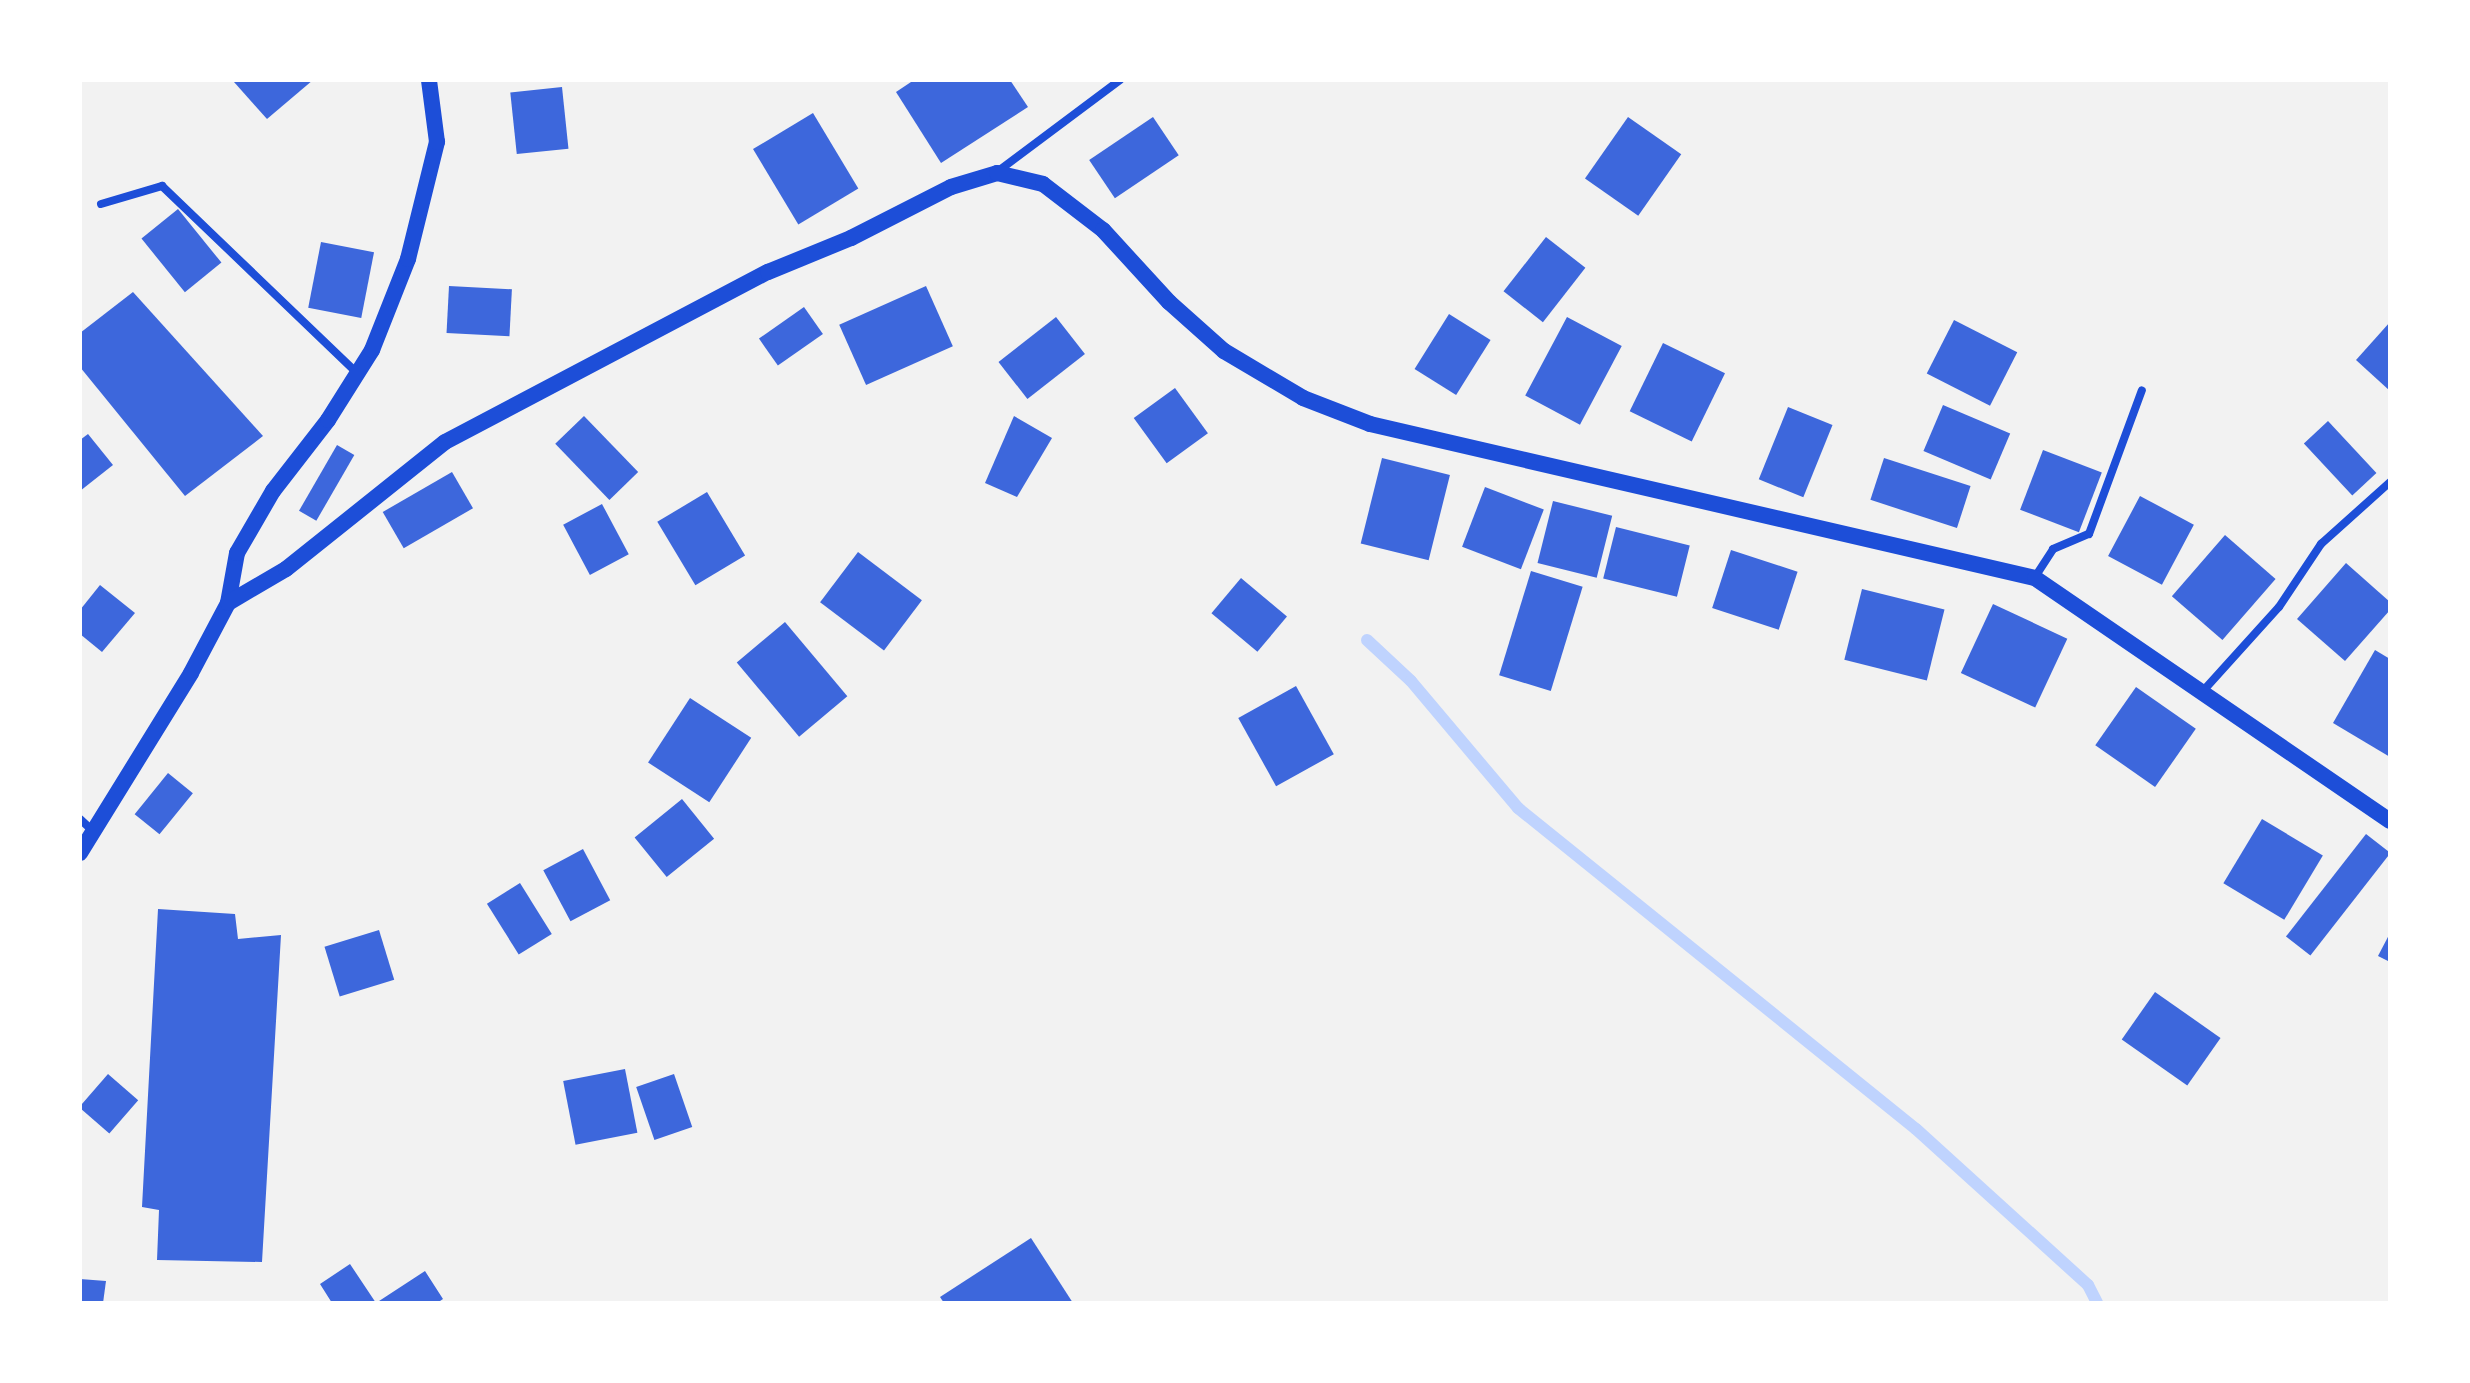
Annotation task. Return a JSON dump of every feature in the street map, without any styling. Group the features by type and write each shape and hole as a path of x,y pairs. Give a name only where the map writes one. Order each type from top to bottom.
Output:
{"main road":[{"path":"80,853 191,673 228,603 237,553 273,491 357,373 408,259 437,142 429,80"},
{"path":"228,603 286,569 445,442 768,272 851,238 951,187 997,173 1043,184 1103,230 1169,302 1224,351 1303,398 1356,419 2035,578 2390,821"}],"street":[{"path":"997,173 1120,80"},
{"path":"101,204 162,186 357,373"},
{"path":"2035,578 2053,549 2089,534 2142,390"},
{"path":"2203,691 2279,607 2321,544 2390,482"},
{"path":"80,819 93,831"}],"building":[{"path":"236,80 313,80 267,119 234,82"},
{"path":"914,80 1010,80 1028,107 941,163 896,92"},
{"path":"562,87 568,149 517,154 510,92"},
{"path":"813,113 858,188 798,224 753,149"},
{"path":"1153,117 1179,155 1115,198 1089,160"},
{"path":"1628,117 1681,154 1638,216 1585,178"},
{"path":"178,209 221,263 185,292 141,239"},
{"path":"1546,237 1585,268 1543,322 1504,291"},
{"path":"321,242 374,252 361,318 308,308"},
{"path":"449,286 512,289 509,336 447,333"},
{"path":"926,286 953,346 866,385 839,325"},
{"path":"133,292 263,436 185,496 80,367 80,333"},
{"path":"804,307 823,334 778,366 759,339"},
{"path":"1449,314 1491,340 1456,395 1415,369"},
{"path":"1056,317 1085,354 1027,399 998,362"},
{"path":"1567,317 1622,346 1580,425 1525,396"},
{"path":"1954,320 2017,352 1990,406 1927,373"},
{"path":"2390,322 2390,391 2356,360"},
{"path":"1663,343 1725,373 1692,442 1630,411"},
{"path":"1175,388 1208,433 1167,463 1134,418"},
{"path":"1943,405 2010,434 1991,480 1923,451"},
{"path":"1788,407 1833,425 1803,497 1759,479"},
{"path":"584,416 638,472 609,500 555,444"},
{"path":"1014,416 1052,438 1017,497 985,483"},
{"path":"2328,421 2376,473 2352,495 2304,444"},
{"path":"88,434 113,465 80,491 80,440"},
{"path":"337,445 354,455 316,521 299,511"},
{"path":"2043,450 2102,473 2079,532 2020,510"},
{"path":"1382,458 1450,475 1429,560 1361,543"},
{"path":"1884,458 1971,486 1957,528 1870,500"},
{"path":"452,472 473,508 404,548 383,512"},
{"path":"1485,487 1544,510 1521,569 1462,547"},
{"path":"707,492 745,555 695,585 657,522"},
{"path":"2140,496 2194,525 2162,585 2108,556"},
{"path":"1553,501 1612,516 1597,578 1538,563"},
{"path":"602,504 629,554 590,575 563,525"},
{"path":"1616,527 1690,545 1677,597 1603,578"},
{"path":"2225,535 2276,579 2222,640 2172,596"},
{"path":"1731,550 1798,572 1779,630 1712,608"},
{"path":"858,552 922,600 884,650 820,602"},
{"path":"2346,563 2390,602 2390,610 2345,661 2297,619"},
{"path":"1531,571 1583,587 1551,691 1499,675"},
{"path":"1241,578 1287,617 1257,652 1211,613"},
{"path":"100,585 135,613 102,652 80,634 80,610"},
{"path":"1862,589 1944,610 1927,680 1844,660"},
{"path":"1993,604 2067,639 2035,708 1961,673"},
{"path":"785,622 847,696 799,737 737,662"},
{"path":"2375,650 2390,659 2390,757 2333,723"},
{"path":"1296,686 1334,754 1276,786 1238,718"},
{"path":"2136,687 2196,729 2155,787 2095,745"},
{"path":"690,698 751,738 709,802 648,763"},
{"path":"168,773 193,793 160,834 135,814"},
{"path":"682,799 714,839 667,877 635,837"},
{"path":"2262,819 2323,856 2284,920 2223,883"},
{"path":"2366,834 2390,854 2310,956 2286,936"},
{"path":"583,849 610,900 570,921 543,870"},
{"path":"520,883 552,934 519,955 487,904"},
{"path":"158,909 235,914 238,939 281,935 262,1262 157,1260 159,1210 142,1207"},
{"path":"379,930 394,980 340,996 324,947"},
{"path":"2390,933 2390,962 2378,956"},
{"path":"2155,992 2221,1038 2187,1085 2122,1040"},
{"path":"625,1069 637,1133 576,1145 563,1081"},
{"path":"108,1074 138,1100 109,1133 80,1108"},
{"path":"674,1074 692,1127 654,1140 636,1087"},
{"path":"1031,1238 1073,1303 944,1303 940,1297"},
{"path":"350,1264 376,1303 332,1303 320,1284"},
{"path":"425,1271 443,1299 437,1303 376,1303"},
{"path":"80,1279 106,1281 103,1303 80,1303"}],"waterway":[{"path":"1367,640 1411,681 1518,808 1916,1129 2088,1285 2097,1303"}]}
